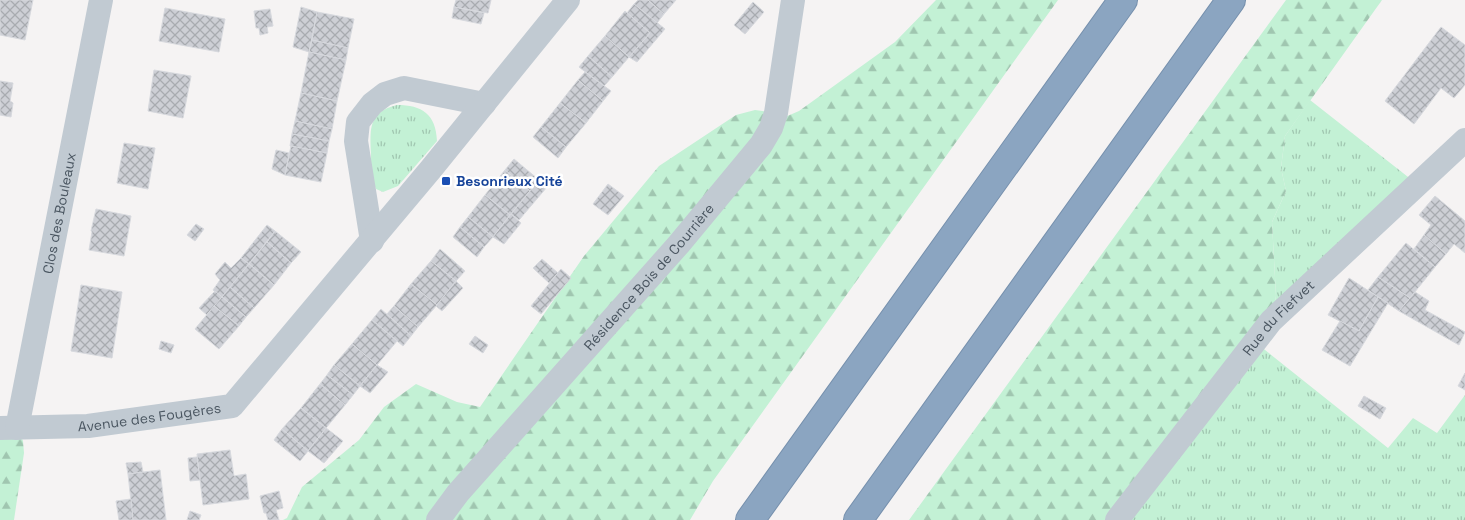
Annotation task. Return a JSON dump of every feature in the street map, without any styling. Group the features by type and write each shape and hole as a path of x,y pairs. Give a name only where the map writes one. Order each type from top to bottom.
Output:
{"highway":[{"path":"750,520 1123,0"},
{"path":"858,520 1231,0"}],"street":[{"name":"Clos des Bouleaux","path":"9,428 101,0"},
{"name":"Avenue des Fougères","path":"9,428 88,426 232,406 372,241 568,0"},
{"name":"Résidence Bois de Courrière","path":"438,520 458,493 679,244 761,145 771,128 776,113 793,0"},
{"path":"372,241 356,141 358,122 372,104 385,94 404,88 484,104"},
{"name":"Rue du Fiefvet","path":"1116,520 1272,321 1465,140"}],"green space":[{"path":"936,0 1058,0 713,481 690,520 283,520 287,518 302,487 359,440 384,407 416,384 457,402 480,407 584,256 659,166 736,115 755,110 776,113 785,117 799,111 895,42"},
{"path":"1286,0 1382,0 1285,136 1281,168 1286,191 1272,222 1276,296 1271,321 1117,520 909,520"},
{"path":"1310,100 1417,184 1271,321 1276,296 1272,222 1286,191 1281,168 1285,136"},
{"path":"397,105 414,107 426,113 434,124 437,141 398,186 383,192 376,189 372,177 371,129 376,117 381,112"},
{"path":"1255,342 1388,448 1413,418 1437,433 1465,395 1465,520 1117,520"},
{"path":"0,428 17,428 23,441 24,453 14,520 0,520"}],"building":[{"path":"0,0 33,0 25,40 0,35"},
{"path":"456,0 491,0 488,13 454,7"},
{"path":"638,0 648,0 664,14 657,23 634,4"},
{"path":"648,0 676,0 664,14"},
{"path":"753,2 764,12 745,34 734,25"},
{"path":"634,4 665,29 637,62 629,57 650,33 627,13"},
{"path":"301,7 317,12 309,52 293,47"},
{"path":"454,7 484,13 481,24 452,18"},
{"path":"165,8 225,19 219,52 159,41"},
{"path":"270,9 273,26 267,27 268,33 260,35 259,28 256,28 254,11"},
{"path":"625,11 650,33 629,57 605,36"},
{"path":"317,12 354,19 348,48 312,40"},
{"path":"1441,27 1465,45 1465,85 1454,98 1441,88 1414,124 1385,101"},
{"path":"605,36 629,57 612,77 588,56"},
{"path":"312,40 348,48 346,60 309,52"},
{"path":"309,52 346,60 337,101 301,93"},
{"path":"588,56 612,77 604,86 579,67"},
{"path":"154,70 191,76 183,118 148,111"},
{"path":"585,72 611,91 603,101 578,80"},
{"path":"578,80 603,101 586,123 560,103"},
{"path":"0,81 13,83 10,101 13,103 11,117 0,115"},
{"path":"301,93 337,101 332,129 295,121"},
{"path":"560,103 586,123 566,147 541,127"},
{"path":"295,121 332,129 329,141 292,134"},
{"path":"541,127 566,147 558,158 533,137"},
{"path":"292,134 329,141 327,153 290,146"},
{"path":"124,143 155,148 148,189 117,183"},
{"path":"291,146 327,153 321,182 285,175"},
{"path":"276,150 289,153 285,175 272,169"},
{"path":"514,159 539,180 530,191 505,170"},
{"path":"505,170 530,191 510,215 485,195"},
{"path":"539,180 547,187 519,220 511,214"},
{"path":"608,184 624,196 608,215 593,204"},
{"path":"485,195 510,215 493,237 468,217"},
{"path":"1435,196 1465,221 1465,253 1454,244 1446,254 1424,235 1431,225 1419,215"},
{"path":"96,209 131,216 124,256 89,250"},
{"path":"511,214 521,223 504,244 493,237"},
{"path":"468,217 493,237 484,247 460,227"},
{"path":"196,224 204,229 195,241 187,235"},
{"path":"267,225 275,231 249,264 241,258"},
{"path":"460,227 484,247 477,257 453,237"},
{"path":"275,231 301,252 291,263 267,242"},
{"path":"1424,235 1446,254 1435,267 1414,249"},
{"path":"267,242 291,263 274,285 249,264"},
{"path":"1406,243 1435,267 1410,298 1378,277"},
{"path":"440,249 465,271 456,281 431,261"},
{"path":"241,258 249,264 222,297 213,290 220,280 215,274 225,262 231,268"},
{"path":"542,259 558,273 549,283 533,268"},
{"path":"431,261 456,281 437,305 411,284"},
{"path":"249,264 274,285 254,308 230,287"},
{"path":"561,269 571,278 541,314 531,306"},
{"path":"1378,277 1410,298 1399,311 1368,290"},
{"path":"1349,278 1378,297 1359,331 1328,315"},
{"path":"456,281 463,288 442,311 436,306"},
{"path":"411,284 437,305 418,327 394,306"},
{"path":"81,285 122,292 112,358 71,351"},
{"path":"230,287 254,308 246,317 222,297"},
{"path":"215,291 222,297 207,315 199,308"},
{"path":"1415,292 1429,301 1425,310 1465,332 1459,345 1399,311"},
{"path":"222,297 246,317 239,326 214,306"},
{"path":"1378,297 1388,303 1350,366 1322,350 1340,321 1359,331"},
{"path":"214,306 239,326 219,349 195,329"},
{"path":"394,306 418,327 411,336 387,314"},
{"path":"381,309 411,336 403,346 372,320"},
{"path":"372,320 397,341 377,365 352,344"},
{"path":"475,336 488,345 483,353 469,344"},
{"path":"161,341 174,345 171,353 159,349"},
{"path":"352,344 377,365 360,386 334,365"},
{"path":"334,365 360,386 353,395 327,375"},
{"path":"377,365 388,372 370,393 360,386"},
{"path":"1465,373 1465,390 1458,386"},
{"path":"327,375 353,395 345,405 320,384"},
{"path":"320,384 345,405 326,428 301,408"},
{"path":"1364,396 1386,408 1380,419 1358,406"},
{"path":"301,408 326,428 308,451 282,429"},
{"path":"326,428 343,441 324,463 308,451"},
{"path":"282,429 308,451 300,461 274,440"},
{"path":"230,450 234,476 246,474 249,499 203,505 197,454"},
{"path":"197,457 200,480 190,481 188,458"},
{"path":"141,462 143,472 128,474 126,463"},
{"path":"160,470 166,520 133,520 128,474"},
{"path":"279,491 283,508 276,510 279,520 268,520 266,513 264,513 260,496"},
{"path":"131,499 133,520 119,520 116,501"},
{"path":"190,511 201,515 199,520 187,520"}],"place":[{"name":"Besonrieux Cité","path":"446,181"}]}
